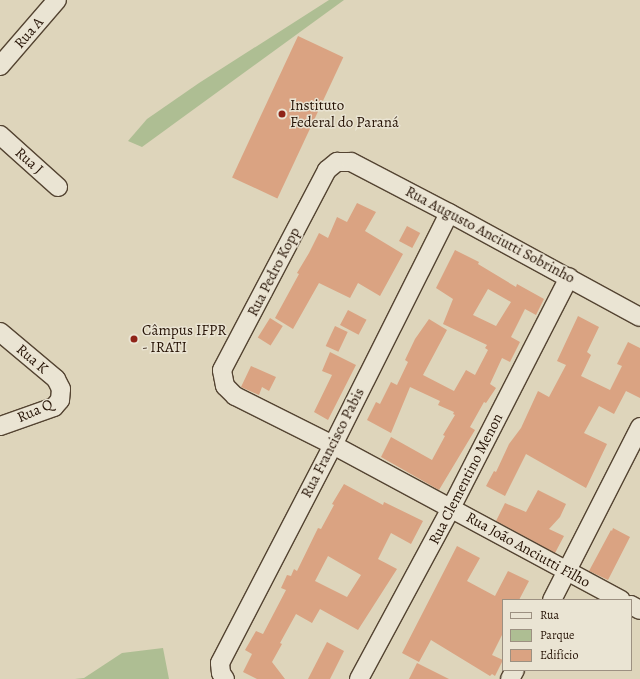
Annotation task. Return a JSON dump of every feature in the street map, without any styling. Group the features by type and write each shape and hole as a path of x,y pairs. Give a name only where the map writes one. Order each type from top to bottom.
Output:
{"street":[{"name":"Rua A","path":"0,66 57,0"},
{"name":"Rua J","path":"0,135 58,187"},
{"name":"Rua Augusto Anciutti Sobrinho","path":"337,162 351,162 569,277 640,317"},
{"name":"Rua Pedro Kopp","path":"225,386 222,370 327,170 337,162"},
{"name":"Rua Francisco Pabis","path":"223,676 220,663 333,445 449,213"},
{"name":"Rua Clementino Menon","path":"359,679 451,508 569,277"},
{"name":"Rua K","path":"0,332 56,380 61,389"},
{"name":"Rua João Anciutti Filho","path":"225,386 235,396 333,445 619,599"},
{"name":"Rua Q","path":"0,426 54,407 60,400 61,389"},
{"path":"553,599 640,427"}],"green space":[{"path":"329,0 344,0 142,147 128,141 147,119 199,83"},
{"path":"163,648 169,679 75,679 84,678 122,653"}],"building":[{"name":"Instituto Federal do Paraná","path":"298,36 343,57 277,199 232,177"},
{"path":"357,203 376,212 365,231 403,254 380,296 358,283 350,298 319,283 293,329 275,318 299,274 297,273 319,233 328,238 337,217 347,222"},
{"path":"407,226 420,233 412,248 399,241"},
{"path":"455,250 479,262 478,264 516,287 517,284 544,299 536,315 525,309 511,337 520,342 510,362 502,358 490,384 496,388 486,403 484,402 470,427 475,430 439,490 381,457 391,437 432,460 445,436 443,435 455,415 453,414 454,412 438,405 440,401 410,387 391,433 367,420 376,402 380,404 391,382 397,385 408,362 405,360 415,339 429,319 447,330 423,375 454,391 466,370 475,375 488,350 485,348 487,345 443,324 453,299 436,288","holes":["488,289 511,302 496,326 473,315"]},
{"path":"348,310 367,320 359,335 340,325"},
{"path":"578,316 599,327 587,352 591,355 581,376 610,390 622,366 617,364 628,342 640,348 640,398 626,391 614,414 599,406 584,433 607,444 586,488 526,454 505,496 486,486 494,471 496,472 509,444 521,428 538,391 549,397 566,365 557,361"},
{"path":"270,318 283,326 271,345 258,338"},
{"path":"335,326 348,332 338,352 326,346"},
{"path":"330,352 356,365 328,420 314,412 332,375 322,371"},
{"path":"251,366 276,377 269,391 262,387 259,395 241,387"},
{"path":"344,484 383,505 384,502 423,521 411,544 391,533 378,559 397,569 358,630 320,609 312,623 296,614 280,643 282,644 272,662 285,679 257,679 243,672 252,654 245,650 256,631 263,634 286,590 281,588 287,575 291,576 294,569 297,571 318,528 321,529 334,505 332,504","holes":["328,556 361,575 347,597 315,581"]},
{"path":"538,490 566,504 560,517 549,529 564,536 555,553 496,521 505,503 526,512"},
{"path":"613,528 630,537 608,580 589,571"},
{"path":"457,546 480,558 467,581 495,596 508,571 529,581 520,599 502,599 502,635 492,655 502,660 502,662 495,676 492,674 490,676 431,640 419,662 402,653"},
{"path":"327,642 344,651 330,679 308,679"},
{"path":"417,663 449,679 409,679"}],"place":[{"name":"Instituto Federal do Paraná","path":"282,114"},
{"name":"Câmpus IFPR - IRATI","path":"134,339"}]}
